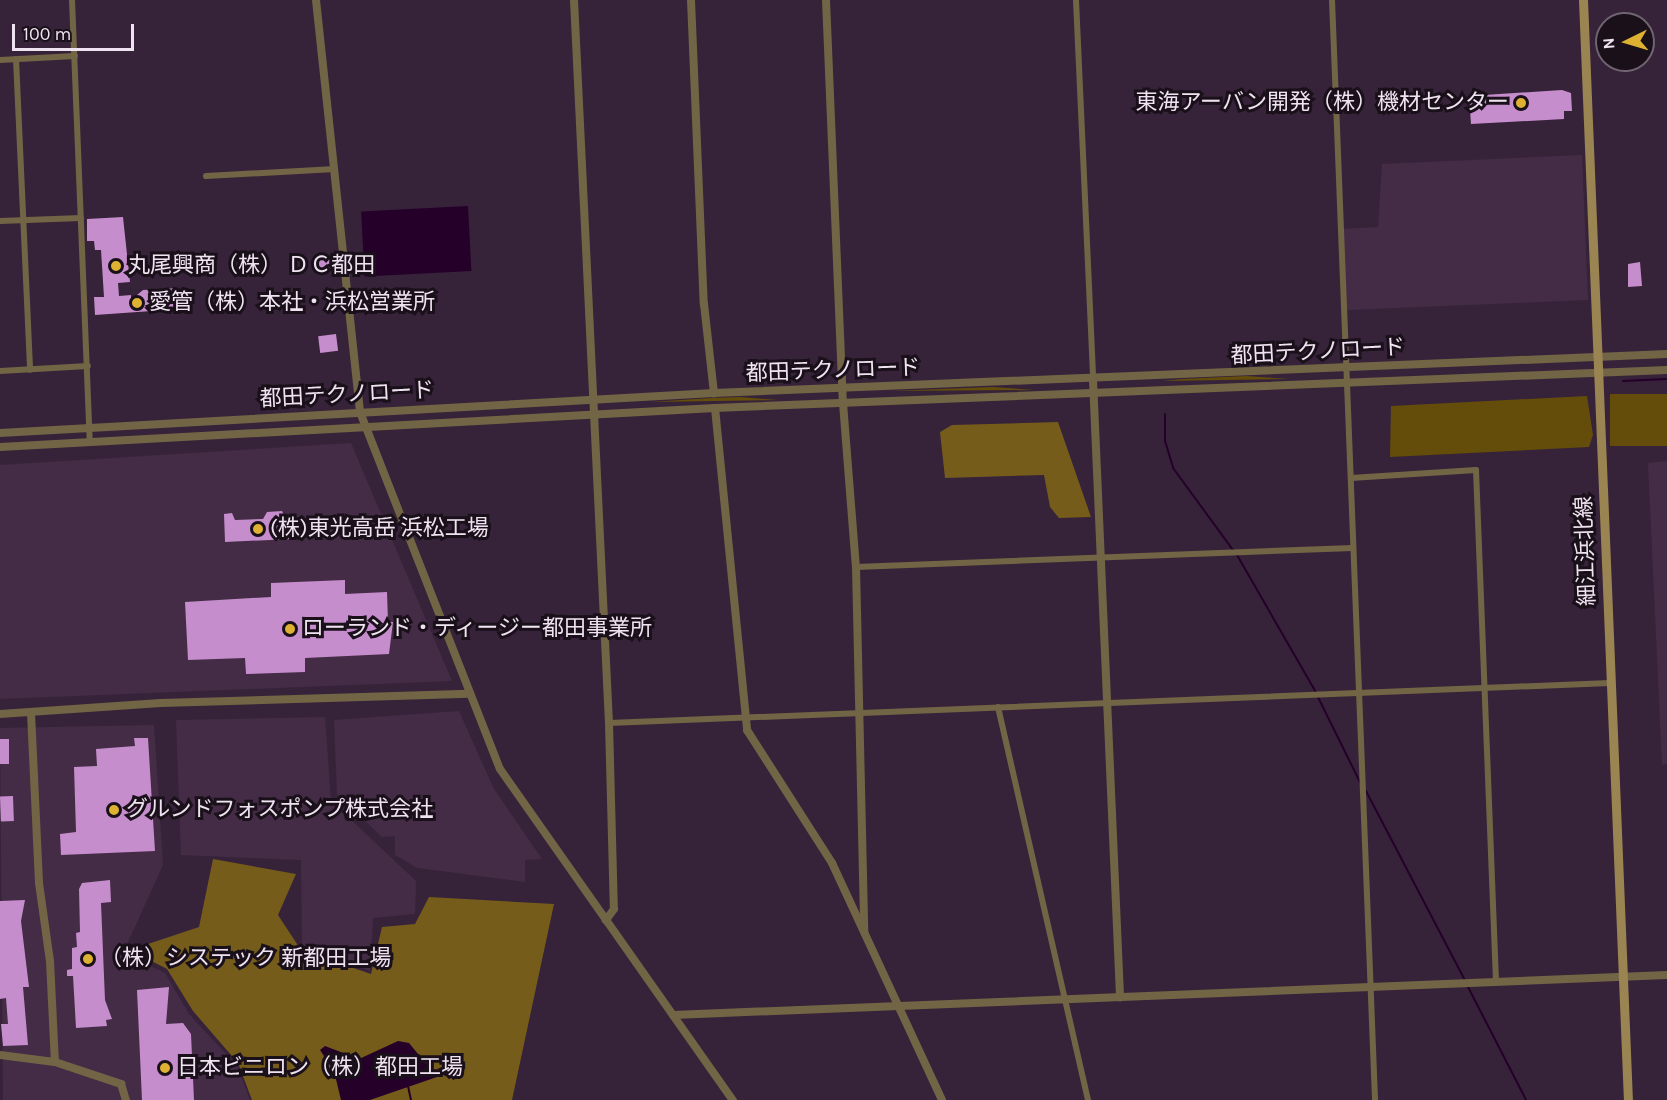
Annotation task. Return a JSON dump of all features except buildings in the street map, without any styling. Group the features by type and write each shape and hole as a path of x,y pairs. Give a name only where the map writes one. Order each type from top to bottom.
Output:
{"main road":[{"name":"細江浜北線","path":"1583,0 1628,1100"}],"street":[{"path":"72,0 90,441"},
{"path":"316,0 360,412 500,769 733,1100"},
{"path":"574,0 591,414 609,723 614,909 606,920"},
{"path":"691,0 704,304 714,393"},
{"path":"826,0 843,403 856,567 864,932"},
{"path":"1076,0 1120,997"},
{"path":"1332,0 1375,1100"},
{"path":"0,60 75,56"},
{"path":"16,59 30,370"},
{"path":"206,176 335,170"},
{"path":"0,221 81,218"},
{"name":"都田テクノロード","path":"0,433 360,412 591,402 714,393 1093,380 1667,354"},
{"path":"0,371 87,366"},
{"name":"都田テクノロード","path":"0,447 365,425 715,408 1347,384 1667,369"},
{"path":"715,408 745,718 752,743 832,863 942,1100"},
{"path":"1351,478 1476,470 1496,982"},
{"path":"856,567 1353,548"},
{"path":"609,723 1107,702 1484,690 1610,683"},
{"path":"0,714 161,703 469,694"},
{"path":"998,707 1088,1100"},
{"path":"31,713 39,883 50,960 55,1062"},
{"path":"673,1015 1667,975"},
{"path":"0,1055 55,1062 121,1084 126,1100"}],"shaded area":[{"path":"1582,155 1588,300 1347,310 1342,229 1378,227 1382,164"},
{"path":"468,206 471,271 365,277 361,212"},
{"path":"1246,376 1289,379 1163,381 1182,379"},
{"path":"992,387 1034,390 891,391"},
{"path":"1610,394 1667,394 1667,446 1610,446"},
{"path":"1587,396 1593,435 1589,447 1390,457 1391,406"},
{"path":"740,397 778,400 651,402 711,398"},
{"path":"1058,422 1091,517 1059,518 1050,507 1044,475 945,478 940,432 952,425"},
{"path":"351,443 452,681 0,699 0,465"},
{"path":"1667,461 1667,764 1662,765 1648,463"},
{"path":"459,711 494,789 542,859 525,860 525,882 417,868 395,855 395,836 382,837 337,794 334,720"},
{"path":"325,717 331,801 416,881 415,914 373,918 370,971 302,945 301,860 181,855 176,720"},
{"path":"154,725 163,865 123,953 165,973 189,1014 237,1066 250,1100 3,1100 0,728"},
{"path":"213,859 296,874 278,915 301,950 371,974 382,927 415,924 429,897 554,904 512,1100 252,1100 238,1063 193,1011 167,969 130,950 199,927"},
{"path":"398,1041 409,1043 437,1077 370,1100 341,1100 334,1071 320,1050 325,1046 359,1059"}],"waterway":[{"path":"1623,381 1667,379"},
{"path":"1165,414 1165,441 1173,468 1233,550"},
{"path":"1237,555 1313,687 1361,784"},
{"path":"1366,791 1465,980"},
{"path":"1467,985 1526,1100"},
{"path":"408,1086 411,1100"}],"place":[{"name":"東海アーバン開発（株）機材センター","path":"1521,103"},
{"name":"丸尾興商（株） ＤＣ都田","path":"116,266"},
{"name":"愛管（株）本社・浜松営業所","path":"137,303"},
{"name":"(株)東光高岳 浜松工場","path":"258,529"},
{"name":"ローランド・ディージー都田事業所","path":"290,629"},
{"name":"グルンドフォスポンプ株式会社","path":"114,810"},
{"name":"（株）システック 新都田工場","path":"88,959"},
{"name":"日本ビニロン（株）都田工場","path":"165,1068"}]}
